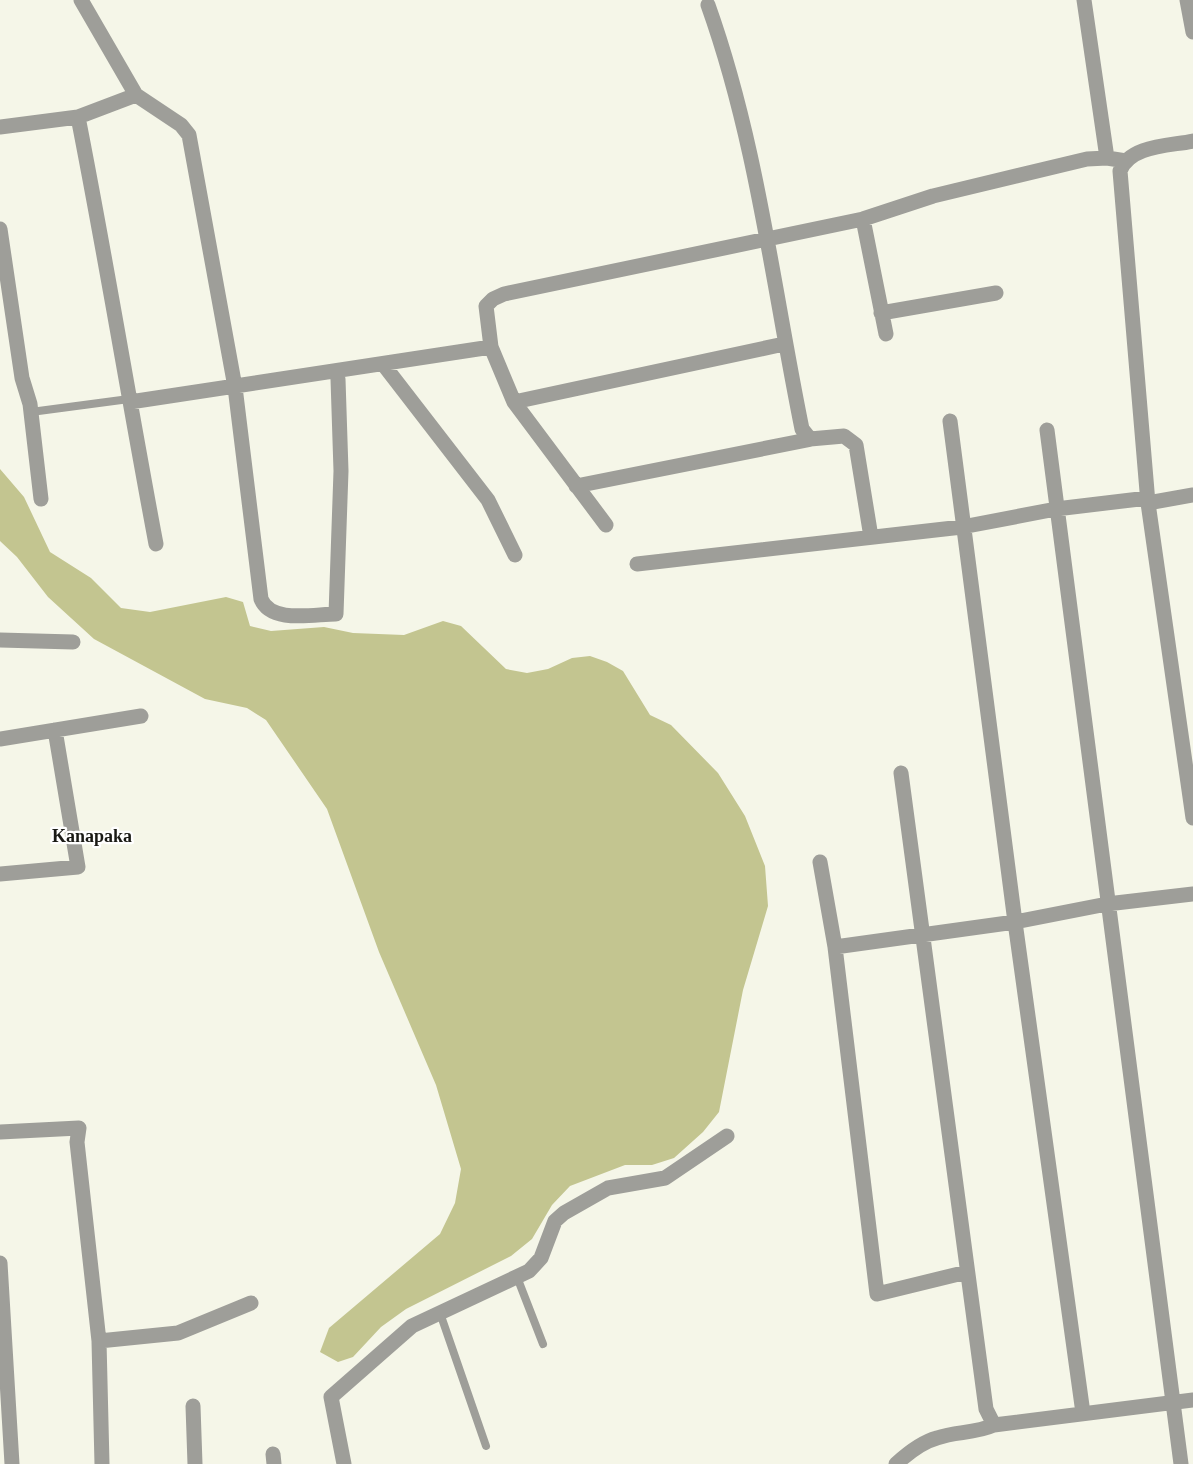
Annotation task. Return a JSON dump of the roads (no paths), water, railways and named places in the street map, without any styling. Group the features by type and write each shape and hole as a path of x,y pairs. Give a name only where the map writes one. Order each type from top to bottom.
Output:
{"street":[{"path":"81,0 136,95 181,125 189,135 235,387 263,605 266,610 276,615 336,614 341,471 338,379"},
{"path":"1084,0 1107,158"},
{"path":"1187,0 1193,32"},
{"path":"708,5 728,60 754,166 784,344 802,429 806,437 812,440"},
{"path":"0,127 78,117 136,95"},
{"path":"78,117 118,322 129,401 156,544"},
{"path":"1193,141 1139,152 1126,161 1120,171 1148,500 1193,818"},
{"path":"606,525 514,402 491,347 486,306 504,294 863,219 972,186 1087,159 1107,158 1126,161"},
{"path":"863,219 886,334"},
{"path":"0,229 22,378 31,412 41,499"},
{"path":"881,313 996,293"},
{"path":"514,402 784,344"},
{"path":"129,401 491,347"},
{"path":"383,364 488,500 514,555"},
{"path":"950,421 962,527 1083,1413"},
{"path":"1047,430 1181,1464"},
{"path":"576,486 812,440 844,436 856,445 871,537"},
{"path":"637,564 962,527 1056,509 1193,495"},
{"path":"0,640 73,642"},
{"path":"0,739 141,716"},
{"path":"0,874 78,867 55,730"},
{"path":"901,773 920,934 986,1409 994,1425"},
{"path":"820,862 835,947 877,1294 967,1272"},
{"path":"835,947 1015,922 1107,904 1193,894"},
{"path":"0,1132 79,1128 77,1142 99,1341 102,1464"},
{"path":"344,1464 331,1401 332,1395 412,1326 517,1277 538,1262 555,1221 564,1214 608,1188 665,1178 727,1136"},
{"path":"0,1263 3,1360 12,1464"},
{"path":"99,1341 178,1333 251,1303"},
{"path":"896,1464 923,1444 938,1437 970,1434 994,1425 1193,1400"},
{"path":"193,1406 195,1464"}],"lane":[{"path":"31,412 129,401"},
{"path":"517,1277 543,1344"},
{"path":"440,1313 486,1446"}],"district":[{"name":"Kanapaka","path":"92,836"}]}
